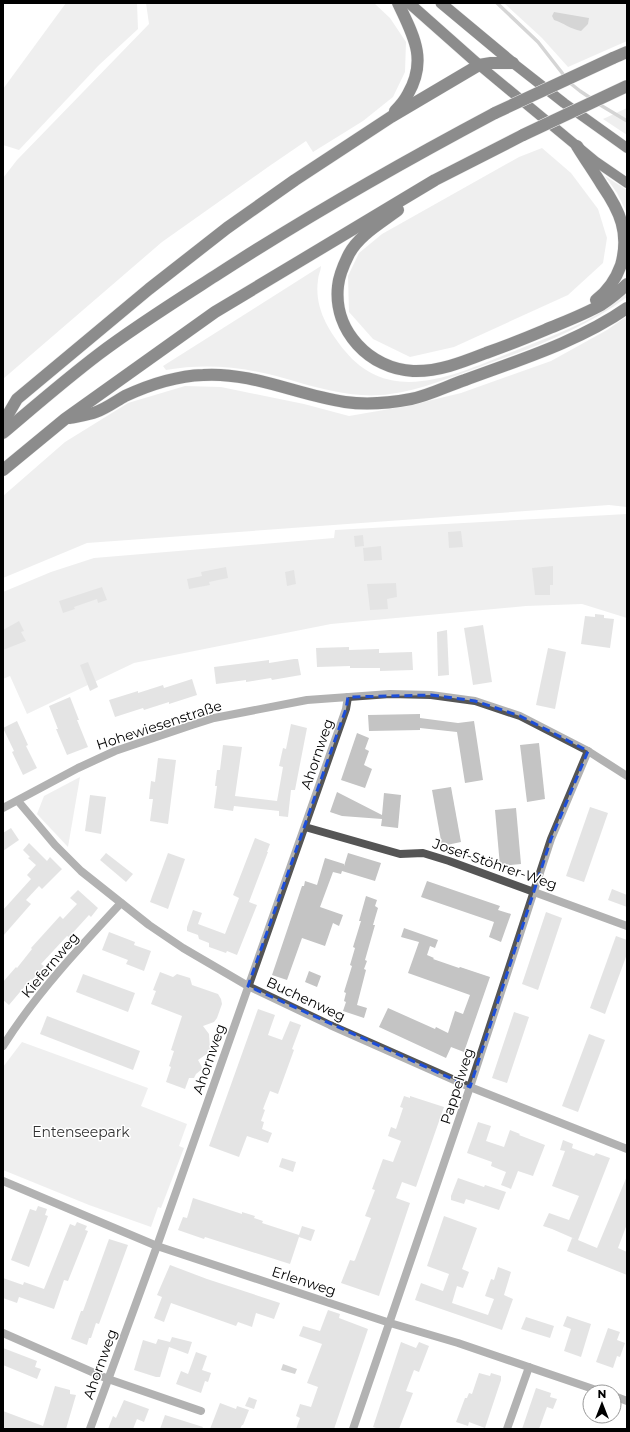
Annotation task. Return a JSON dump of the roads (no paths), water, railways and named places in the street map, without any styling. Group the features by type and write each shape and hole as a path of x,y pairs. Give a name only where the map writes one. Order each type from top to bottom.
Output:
{"highway":[{"path":"391,117 408,94 416,74 419,61 418,48 415,38 398,3"},
{"path":"409,3 479,65"},
{"path":"441,3 513,63"},
{"path":"3,433 99,354 188,293 268,241 421,152 495,113 627,52"},
{"path":"3,423 17,399 149,289 227,228 391,117 479,65 491,63 513,63"},
{"path":"3,470 65,419 215,312 435,180 523,135 627,86"},
{"path":"577,146 617,206 621,217 625,238 622,260 614,280 601,297 577,316"},
{"path":"435,180 361,238 350,253 342,269 338,286 338,302 342,318 350,335 362,350 376,361 395,368 414,371 436,369 456,364 523,339 577,316 601,304 627,284"},
{"path":"65,419 96,412 125,396 155,384 179,377 204,375 226,375 248,378 344,402 374,403 411,399 531,356 581,334 627,308"}],"main road":[{"path":"513,63 564,103 627,148"},
{"path":"479,65 595,161 627,183"}],"street":[{"name":"Hohewiesenstraße","path":"3,808 78,768 115,752 192,725 221,717 307,700 390,694 431,695 475,702 520,716 588,752 627,776"},
{"name":"Ahornweg","path":"90,1429 157,1246 305,827 346,709 348,697"},
{"name":"Pappelweg","path":"353,1429 470,1087 550,839 588,752"},
{"name":"Buchenweg","path":"18,801 55,845 80,871 182,948 248,986 330,1025 470,1087 627,1149"},
{"name":"Josef-Stöhrer-Weg","path":"305,827 400,854 423,853 448,860 627,926"},
{"name":"Kiefernweg","path":"3,1046 16,1026 71,958 121,903"},
{"name":"Erlenweg","path":"3,1181 157,1246 390,1323 458,1343 582,1385"},
{"path":"3,1333 108,1379 201,1411"},
{"path":"507,1429 529,1367"}],"waterway":[{"path":"497,3 538,42 570,83 592,99"},
{"path":"597,103 627,121"}],"park label":[{"name":"Entenseepark","path":"81,1132"}]}
